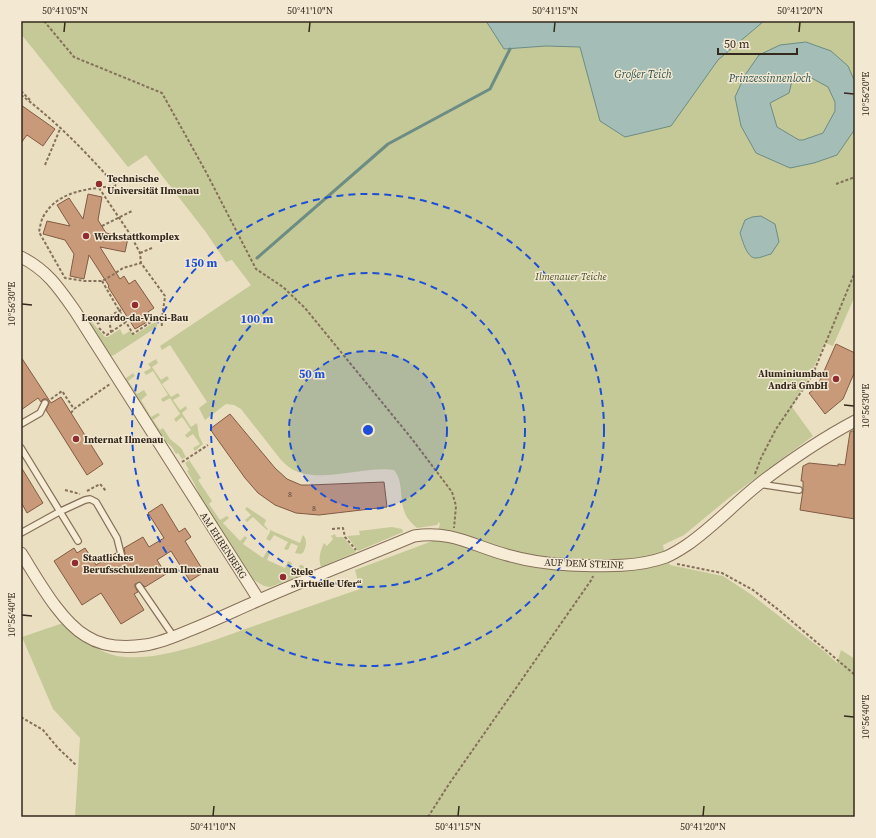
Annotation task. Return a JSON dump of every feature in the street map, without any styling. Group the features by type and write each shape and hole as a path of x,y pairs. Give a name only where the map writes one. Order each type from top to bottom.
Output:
{"street":[{"name":"AM EHRENBERG","path":"21,256 37,265 58,286 119,378 260,600"},
{"name":"AUF DEM STEINE","path":"260,600 414,536 424,534 446,535 507,555 547,563 596,566 629,565 649,562 668,556 700,536 756,480 855,421"},
{"path":"21,553 58,609 72,626 86,636 104,644 122,647 145,645 174,637 260,600"}],"lane":[{"path":"21,424 40,413 45,403"},
{"path":"21,448 78,541"},
{"path":"756,480 799,490"},
{"path":"21,533 59,512 90,499 96,502 117,538 122,558"},
{"path":"139,586 174,637"}],"path":[{"path":"44,21 74,57 162,92 206,172 256,269 283,286 305,308 452,492 456,506 454,529"},
{"path":"21,91 82,149 116,186 73,192 54,202 43,218 39,232 65,278 84,281 102,281 123,268 141,263"},
{"path":"21,95 33,104"},
{"path":"45,165 60,129"},
{"path":"836,184 855,177"},
{"path":"99,188 130,234 140,253 141,263 165,296 161,315 162,328"},
{"path":"102,226 132,211"},
{"path":"140,253 152,248"},
{"path":"756,480 761,458 776,429 812,376 855,272"},
{"path":"102,281 121,310 133,334 161,315"},
{"path":"121,310 97,324 107,335 126,322"},
{"path":"108,318 111,332"},
{"path":"71,413 74,409 119,378"},
{"path":"54,396 62,391 74,409"},
{"path":"184,461 208,445"},
{"path":"66,490 81,494 100,484 106,491"},
{"path":"332,529 342,528 345,537 358,552"},
{"path":"668,556 673,562 680,565 722,573 753,590 855,674"},
{"path":"428,817 449,784 592,579 596,566"},
{"path":"21,717 43,730 58,748 76,765"}],"green space":[{"name":"Ilmenauer Teiche","path":"21,21 855,21 855,296 833,346 825,343 810,375 792,407 813,436 730,497 684,535 663,545 665,555 670,565 723,576 752,595 824,651 837,663 841,650 855,659 855,817 75,817 80,738 53,709 22,637 63,623 94,647 117,656 150,656 186,649 222,638 360,589 355,570 435,540 440,524 439,522 437,525 417,528 410,521 403,508 399,480 394,470 382,469 334,475 310,475 298,472 281,460 241,409 234,405 226,404 205,420 199,408 207,402 170,345 162,350 160,346 251,285 232,260 226,262 205,231 146,155 128,167 21,34"},
{"path":"80,313 84,313 105,337 108,337 120,329 123,335 130,331 134,335 158,320 157,327 111,356 107,354"},
{"path":"156,359 158,363 152,367 161,380 167,376 169,379 162,384 171,397 178,393 180,396 173,400 180,410 186,406 187,409 182,413 191,427 197,423 199,436 203,444 195,451 193,448 200,444 193,434 187,438 185,435 191,430 182,417 176,422 174,419 180,414 170,398 163,402 161,399 168,395 153,371 146,375 144,372 151,368 148,364"},
{"path":"133,373 135,376 128,381 137,394 144,390 147,395 141,400 151,417 158,413 160,415 153,420 160,430 163,428 170,439 181,448 186,457 182,459 178,453 176,454 172,447 158,434 125,379"},
{"path":"189,460 201,478 198,480 212,501 209,504 220,520 227,516 229,518 223,523 240,541 245,536 247,538 243,544 263,558 267,551 270,553 267,560 285,568 288,561 292,563 290,570 297,572 300,565 302,565 306,568 307,573 270,587 264,586 254,580 222,531 220,532 206,509 187,471 189,470 185,463"},
{"path":"247,507 266,520 264,525 268,529 267,530 253,517 247,522 245,520 251,515 245,509"},
{"path":"392,527 402,529 403,532 358,551 347,536 360,535 359,531"},
{"path":"270,530 300,543 303,535 306,539 306,544 303,553 295,553 298,546 291,543 288,550 284,549 288,542 274,535 270,541 266,539"},
{"path":"335,534 336,537 343,537 356,552 321,567 320,558 324,543 327,546 333,539 331,536"}],"water":[{"name":"Großer Teich","path":"486,21 764,21 718,60 671,126 625,137 600,121 580,47 546,46 504,49"},
{"name":"Prinzessinnenloch","path":"806,42 831,51 848,66 855,82 855,129 837,155 814,163 790,168 756,153 741,126 735,97 745,75 759,55 780,45","holes":["806,75 828,87 835,102 835,111 823,133 799,140 777,127 770,103 789,93 792,81"]},
{"path":"761,216 775,224 779,242 771,254 756,258 748,252 740,233 745,220 752,217"}],"building":[{"path":"21,105 55,129 43,146 27,135 21,143"},
{"name":"Werkstattkomplex","path":"88,194 102,197 98,220 106,233 128,238 125,252 100,247 120,279 124,276 129,284 135,280 154,308 148,312 152,319 135,329 89,255 84,279 70,276 74,254 65,240 43,234 47,221 70,226 57,205 69,198 83,219"},
{"name":"Aluminiumbau Andrä GmbH","path":"836,344 855,353 855,371 843,399 825,414 809,393 817,387"},
{"name":"Internat Ilmenau","path":"21,357 51,403 61,397 103,464 87,475 46,410 49,403 47,399 43,399 41,402 38,398 21,410"},
{"path":"230,414 275,468 287,479 301,485 384,482 387,507 319,515 296,513 275,505 258,493 245,478 210,429"},
{"path":"855,431 855,519 800,510 803,490 803,481 801,481 803,466 809,463 838,466 838,464 845,465 850,432"},
{"path":"21,467 43,503 27,513 21,502"},
{"name":"Staatliches Berufsschulzentrum Ilmenau","path":"162,504 179,532 185,528 191,537 185,541 204,572 190,581 171,551 157,560 166,574 145,587 140,582 135,584 138,592 134,594 144,610 121,624 101,593 82,605 54,561 74,548 77,553 85,548 96,565 116,553 119,561 123,562 126,559 124,548 143,537 149,547 164,538 148,513"}],"waterway":[{"path":"257,258 388,144 490,89 510,49"}],"place":[{"name":"Technische Universität Ilmenau","path":"99,184"},
{"name":"Werkstattkomplex","path":"86,236"},
{"name":"Leonardo-da-Vinci-Bau","path":"135,305"},
{"name":"Aluminiumbau Andrä GmbH","path":"836,379"},
{"name":"Internat Ilmenau","path":"76,439"},
{"name":"Staatliches Berufsschulzentrum Ilmenau","path":"75,563"},
{"name":"Stele „Virtuelle Ufer“","path":"283,577"}]}
